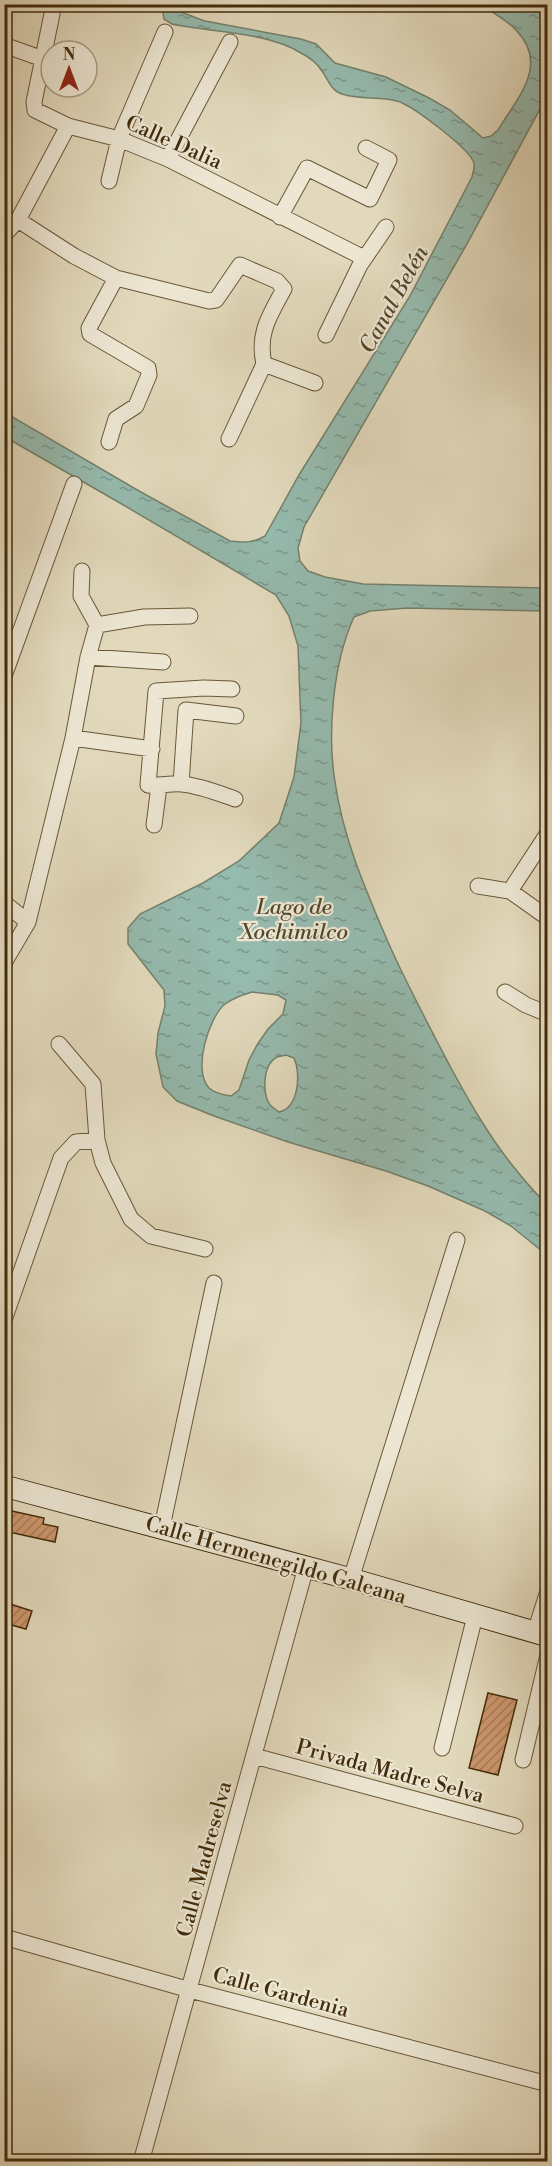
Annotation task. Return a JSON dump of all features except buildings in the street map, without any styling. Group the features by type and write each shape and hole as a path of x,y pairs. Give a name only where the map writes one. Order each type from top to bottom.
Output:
{"street":[{"name":"Calle Dalia","path":"47,39 54,4"},
{"path":"109,181 119,139 165,32"},
{"path":"168,159 230,42"},
{"path":"4,45 39,57"},
{"name":"Calle Dalia","path":"39,78 34,102 35,110 68,126 119,139 168,159 364,258"},
{"path":"4,236 18,220 68,126"},
{"path":"280,217 307,168 370,199 389,160 366,148"},
{"path":"18,220 74,256 116,278 209,301 216,300 240,265 277,281 284,289 262,333 260,348 264,364 229,439"},
{"path":"326,336 364,258 386,227"},
{"path":"109,441 116,419 136,406 149,375 148,368 90,334 89,328 116,278"},
{"path":"264,364 315,382"},
{"path":"4,676 74,484"},
{"path":"4,963 28,922 73,738 88,657 97,625 81,596 82,571"},
{"path":"97,625 144,617 190,616"},
{"path":"88,657 163,662"},
{"path":"232,689 156,691 148,785 181,784 204,788 235,799"},
{"path":"181,784 186,710 236,716"},
{"path":"73,738 152,750"},
{"path":"154,825 159,786"},
{"path":"510,891 548,833"},
{"path":"478,886 510,891 548,918"},
{"path":"4,903 28,922"},
{"path":"505,992 526,1005 548,1014"},
{"path":"59,1044 93,1084 97,1140 103,1162 131,1220 151,1236 205,1249"},
{"path":"4,1320 62,1158 76,1142 97,1140"},
{"path":"351,1579 457,1240"},
{"path":"162,1527 214,1283"},
{"name":"Calle Hermenegildo Galeana","path":"4,1486 351,1579 541,1634"},
{"name":"Calle Madreselva","path":"141,2162 306,1567"},
{"path":"541,1634 548,1591"},
{"path":"442,1748 475,1616"},
{"path":"523,1760 548,1655"},
{"name":"Privada Madre Selva","path":"254,1756 515,1826"},
{"name":"Calle Gardenia","path":"4,1937 190,1990 548,2084"}],"water":[{"name":"Lago de Xochimilco","path":"482,5 547,5 547,96 467,244 304,527 298,548 300,561 308,571 325,577 363,584 547,588 547,611 407,608 370,611 354,617 341,655 337,677 332,742 335,782 344,823 356,864 388,942 410,990 473,1108 507,1159 547,1205 547,1255 511,1226 485,1211 428,1186 214,1116 177,1101 163,1087 156,1054 158,1033 165,1006 164,990 128,944 128,928 140,914 203,883 239,861 279,823 294,777 301,723 298,646 289,616 276,595 5,437 4,412 230,541 248,542 265,536 299,475 410,296 472,177 474,163 452,138 404,104 338,92 332,88 313,60 288,46 256,37 172,24 164,19 162,7 171,8 205,21 301,39 316,44 335,63 386,77 429,98 450,110 483,138 491,136 498,130 521,94 530,69 530,56 526,43 516,30","holes":["252,992 278,995 286,1000 283,1014 268,1029 257,1045 249,1060 239,1090 231,1096 219,1093 209,1088 204,1080 202,1069 202,1057 208,1032 213,1020 225,1004","286,1055 294,1058 298,1081 291,1104 279,1112 268,1101 265,1080 268,1066 272,1061"]}],"water label":[{"name":"Canal Belén","path":"393,299"}]}
